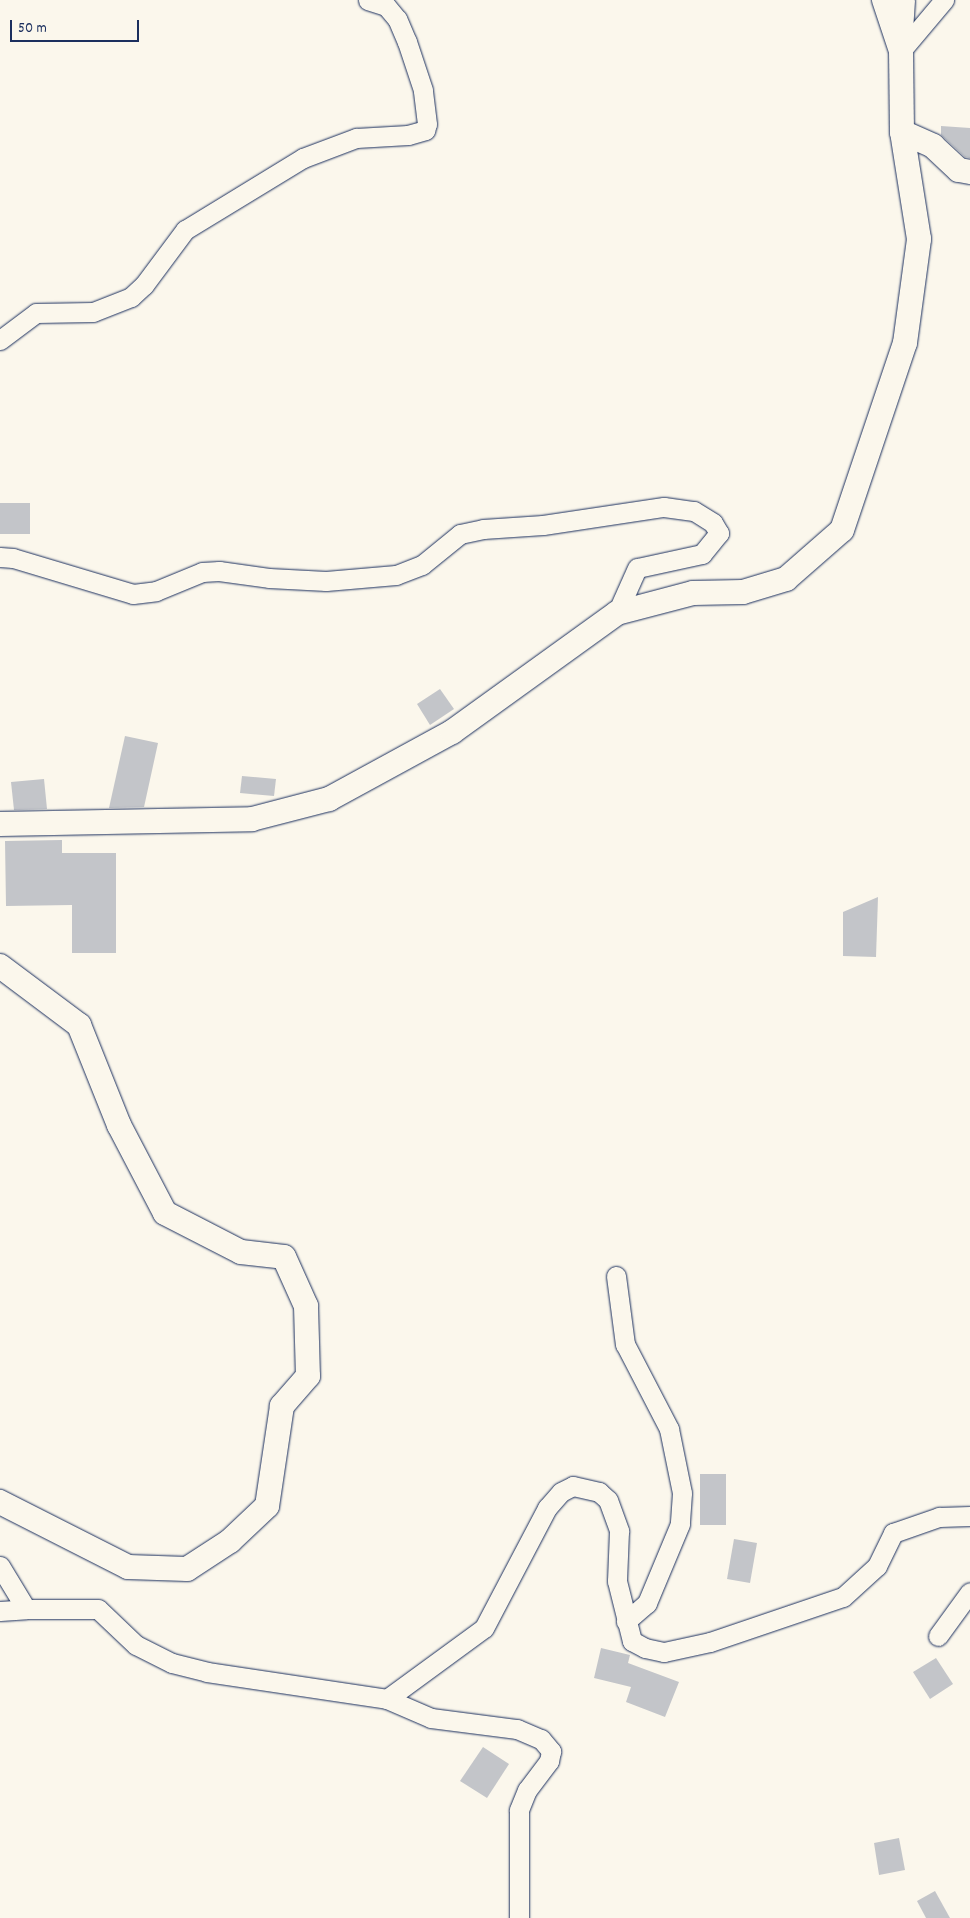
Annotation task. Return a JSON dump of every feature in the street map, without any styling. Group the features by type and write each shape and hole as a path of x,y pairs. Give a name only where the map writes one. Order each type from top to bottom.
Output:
{"street":[{"path":"0,340 36,313 93,312 131,297 144,285 185,230 303,158 356,138 408,135 425,130 427,124 423,90 397,19 386,6 368,0"},
{"path":"884,0 901,51"},
{"path":"0,824 252,819 329,799 452,732 616,613 693,593 743,592 786,579 842,530 905,343 920,240 902,132 901,51 905,0"},
{"path":"901,51 944,0"},
{"path":"902,132 933,146 959,170 970,172"},
{"path":"0,557 14,558 133,594 156,591 202,572 219,571 269,578 326,581 396,575 422,565 460,534 483,529 543,525 664,507 694,511 713,523 719,533 702,554 637,568 616,613"},
{"path":"0,966 79,1025 119,1125 165,1213 241,1252 284,1257 306,1306 308,1376 282,1406 267,1506 230,1541 187,1569 128,1567 0,1502"},
{"path":"616,1276 626,1344 669,1429 682,1493 680,1524 647,1602 626,1621"},
{"path":"387,1698 484,1628 547,1508 561,1492 573,1486 599,1492 608,1500 619,1531 616,1581 632,1642 645,1648 664,1652 710,1642 843,1596 877,1566 893,1533 939,1517 970,1516"},
{"path":"0,1566 26,1609"},
{"path":"938,1636 970,1592"},
{"path":"0,1611 98,1609 136,1645 172,1663 207,1672 387,1698 431,1718 517,1729 541,1739 551,1751 549,1761 527,1790 518,1810 519,1918"}],"building":[{"path":"941,126 970,128 970,158 965,157 941,135"},
{"path":"0,503 30,503 30,534 0,534"},
{"path":"440,689 454,709 430,725 417,704"},
{"path":"125,736 158,743 144,807 109,808"},
{"path":"242,776 276,779 274,796 240,793"},
{"path":"44,779 47,809 14,810 11,782"},
{"path":"62,840 62,853 116,853 116,953 72,953 72,905 6,906 5,841"},
{"path":"878,897 876,957 843,956 843,912"},
{"path":"700,1474 726,1474 726,1525 700,1525"},
{"path":"734,1539 757,1543 750,1583 727,1579"},
{"path":"601,1648 630,1655 628,1663 679,1682 665,1717 626,1702 631,1687 594,1678"},
{"path":"936,1658 953,1684 930,1699 913,1672"},
{"path":"483,1747 509,1764 487,1798 460,1781"},
{"path":"899,1838 905,1870 879,1875 874,1843"},
{"path":"935,1891 950,1918 926,1918 917,1901"}]}
